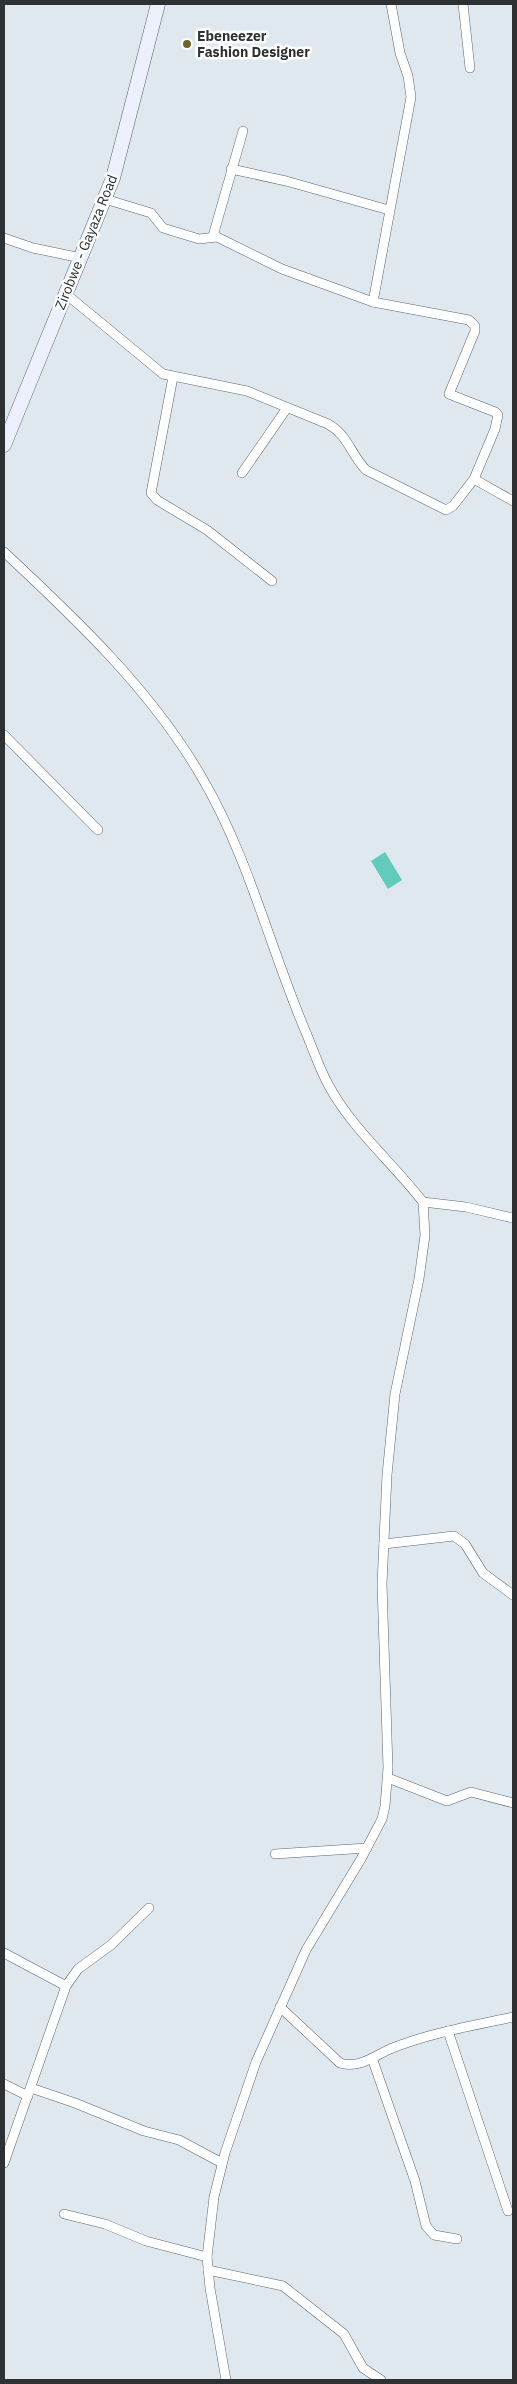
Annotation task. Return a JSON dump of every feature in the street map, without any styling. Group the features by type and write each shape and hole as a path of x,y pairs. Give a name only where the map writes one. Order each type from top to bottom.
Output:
{"street":[{"name":"Zirobwe - Gayaza Road","path":"4,445 105,199 158,4"},
{"path":"373,302 411,97 408,76 400,53 391,4"},
{"path":"463,4 470,68"},
{"path":"213,236 242,131"},
{"path":"231,169 286,181 389,210"},
{"path":"66,294 154,368 173,377 247,391 339,430 358,462 366,470 446,510 453,506 474,479 495,429 498,415 495,412 455,398 449,391 475,331 475,326 469,320 427,310 373,302 282,269 213,236 199,239 163,228 150,213 105,199"},
{"path":"4,238 33,248 81,258"},
{"path":"173,377 151,493 157,500 208,530 272,581"},
{"path":"242,473 288,408"},
{"path":"474,479 513,501"},
{"path":"4,552 68,612 134,684 174,733 202,777 252,884 291,998 328,1086 350,1118 423,1202 425,1236 419,1279 395,1394 390,1432 382,1584 388,1778 382,1819 367,1848 306,1950 256,2062 222,2163 214,2197 207,2256 226,2380"},
{"path":"4,734 98,830"},
{"path":"423,1202 466,1207 513,1218"},
{"path":"384,1544 454,1536 465,1544 483,1573 513,1595"},
{"path":"388,1778 447,1801 471,1792 513,1803"},
{"path":"275,1854 367,1848"},
{"path":"4,2162 66,1986 78,1969 111,1945 149,1908"},
{"path":"4,1953 66,1986"},
{"path":"280,2007 340,2063 351,2065 390,2049 448,2031 513,2017"},
{"path":"448,2031 508,2211"},
{"path":"372,2058 415,2182 428,2230 434,2234 457,2239"},
{"path":"4,2084 75,2103 144,2131 180,2140 222,2163"},
{"path":"64,2214 106,2224 146,2240 207,2256"},
{"path":"208,2270 283,2286 292,2291 344,2334 363,2368 381,2380"}],"shaded area":[{"path":"385,852 402,880 388,889 371,861"}],"place":[{"name":"Ebeneezer Fashion Designer","path":"187,44"}]}
